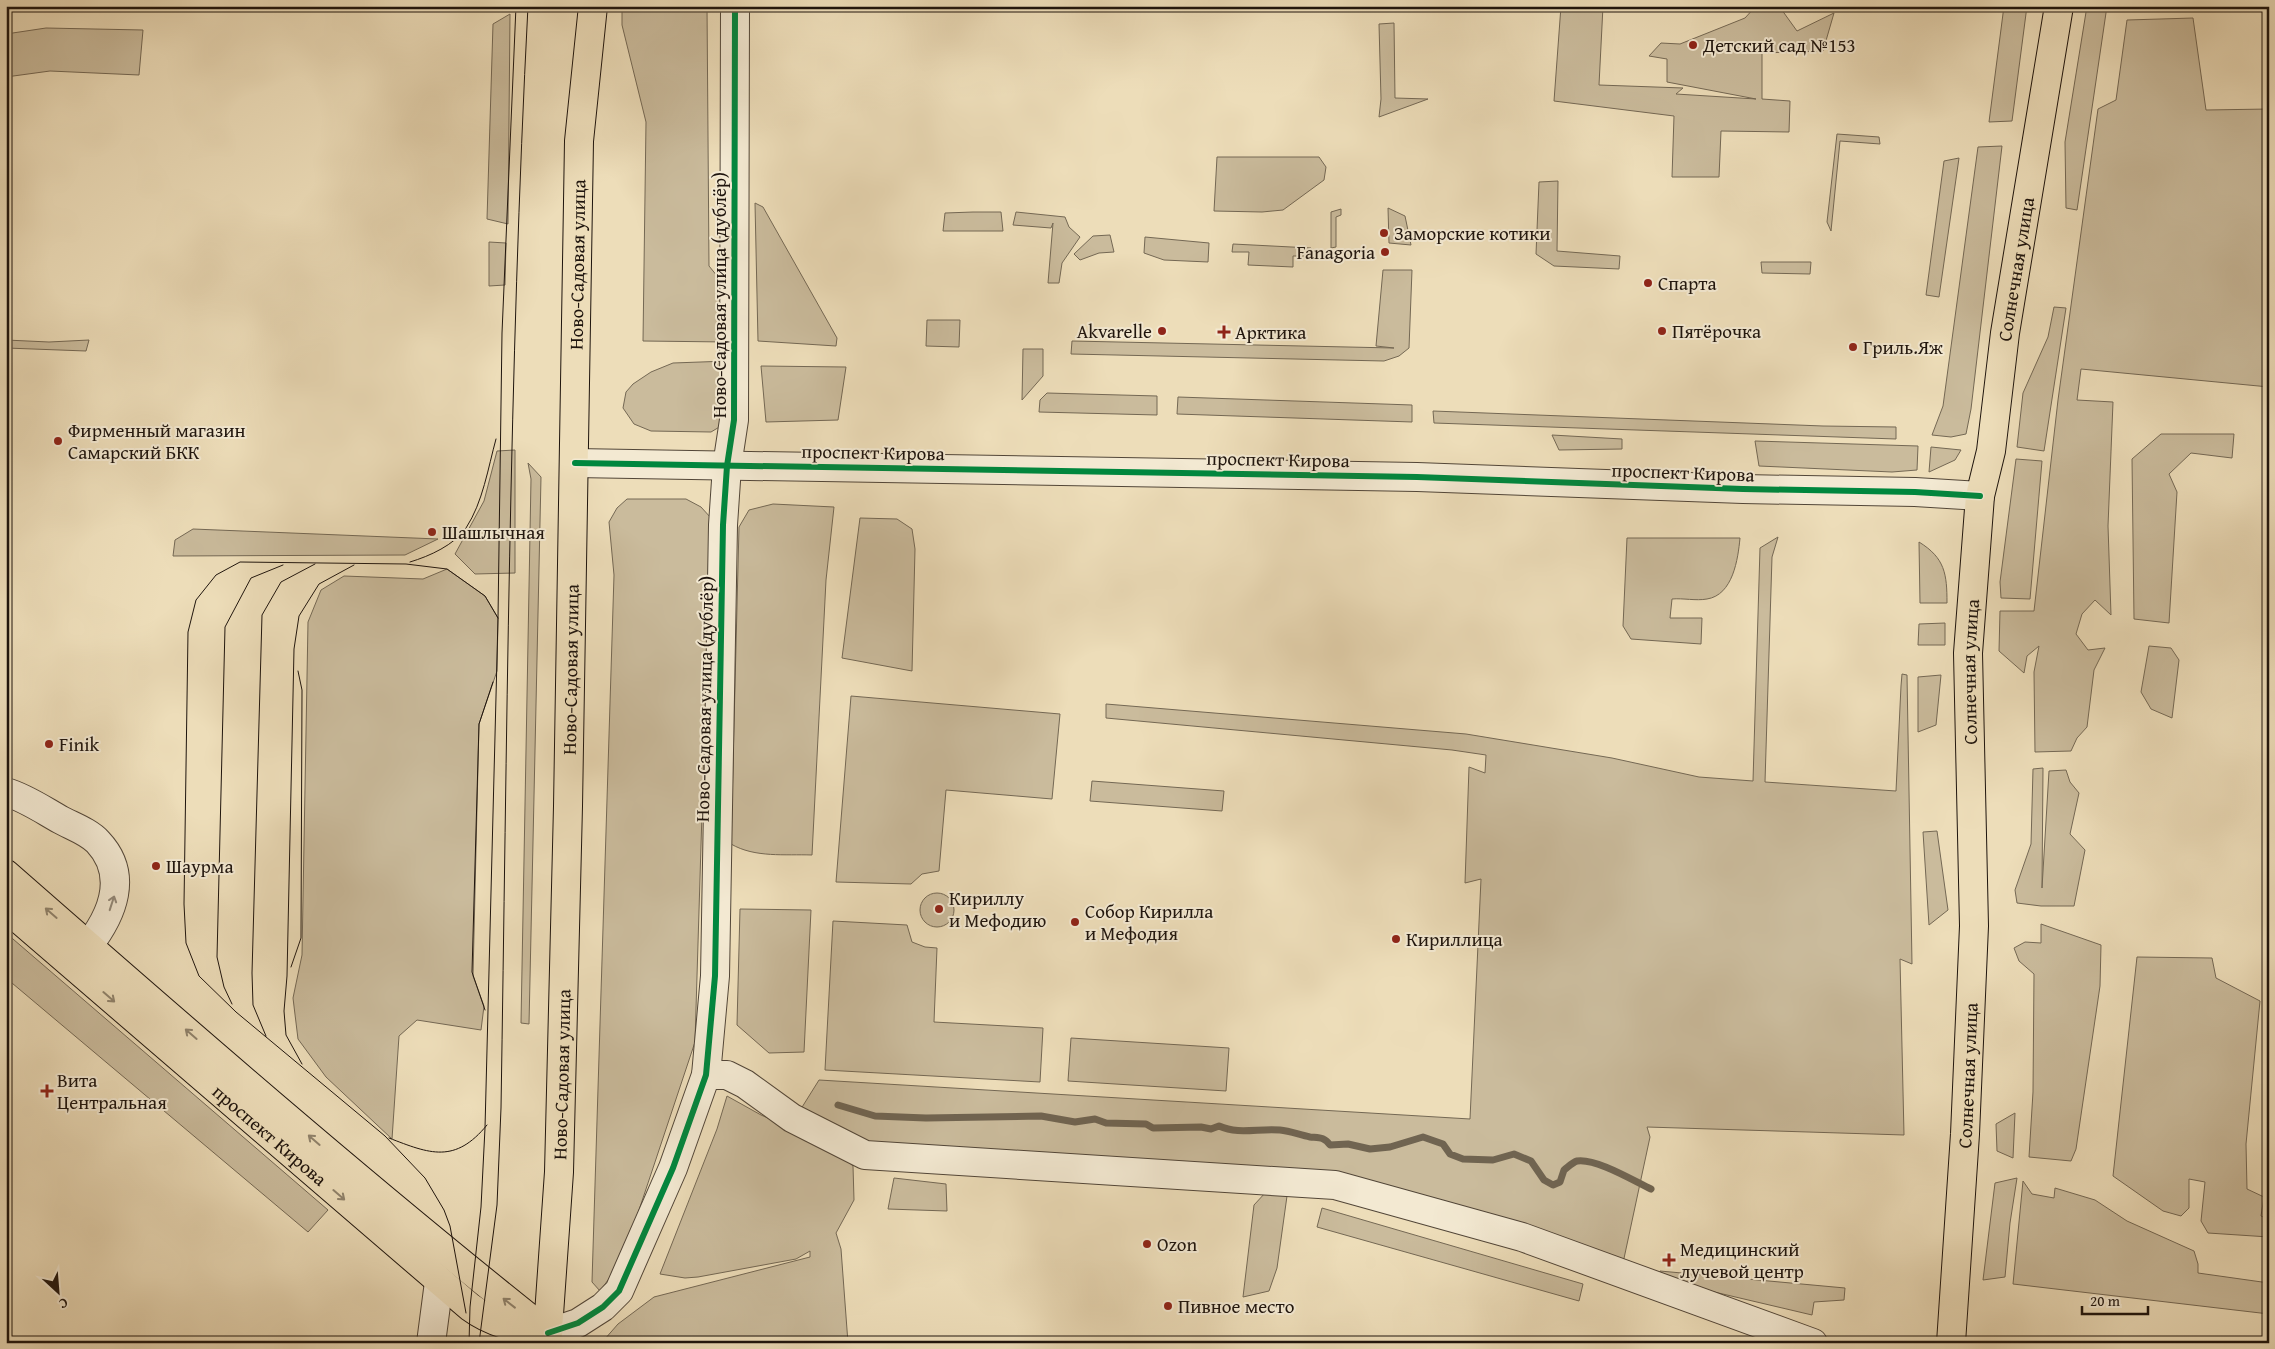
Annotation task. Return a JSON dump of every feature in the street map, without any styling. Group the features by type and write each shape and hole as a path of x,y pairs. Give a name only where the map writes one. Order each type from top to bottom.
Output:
{"main road":[{"name":"Ново-Садовая улица","path":"547,1338 558,1188 579,141 592,6"},
{"name":"Солнечная улица","path":"1951,1343 1965,1134 1974,926 1968,653 1980,496 1991,451 2005,333 2059,6"},
{"path":"6,874 80,956"},
{"name":"проспект Кирова","path":"6,908 80,956 419,1227 547,1338"},
{"name":"проспект Кирова","path":"80,956 439,1282 481,1315 505,1326 547,1338"}],"street":[{"name":"Ново-Садовая улица (дублёр)","path":"547,1338 578,1323 603,1307 619,1291 673,1168 706,1075 715,976 723,545 727,466 734,420 735,6"},
{"name":"проспект Кирова","path":"574,463 1407,477 1733,489 1915,492 1980,496"},
{"path":"6,792 21,796 96,840 109,857 116,876 114,896 108,914 80,956"},
{"path":"706,1075 727,1075 745,1084 792,1118 865,1154 1335,1185 1522,1237 1813,1343"},
{"path":"431,1343 439,1282"}],"shaded area":[{"path":"622,6 707,6 709,266 727,288 727,342 643,341 646,122 622,25"},
{"path":"1561,6 1603,6 1599,85 1683,88 1676,94 1756,99 1667,82 1667,59 1649,56 1661,43 1680,44 1745,18 1756,6 1779,6 1797,31 1834,13 1823,51 1762,53 1762,99 1790,101 1789,132 1721,131 1719,177 1672,177 1674,116 1554,101"},
{"path":"2004,6 2027,6 2012,121 1989,122"},
{"path":"2087,6 2107,6 2077,210 2066,208 2065,142"},
{"path":"510,14 508,224 487,219 493,24"},
{"path":"2193,18 2206,110 2269,109 2269,387 2081,369 2077,400 2113,402 2108,526 2111,615 2095,600 2082,614 2076,634 2088,650 2105,648 2094,670 2087,727 2077,738 2071,751 2035,752 2034,672 2039,646 2027,656 2024,673 1999,651 2000,611 2034,611 2058,400 2098,109 2116,100 2127,20"},
{"path":"1394,23 1395,98 1428,99 1379,117 1381,99 1379,24"},
{"path":"46,28 143,30 139,75 50,71 6,77 6,34"},
{"path":"1837,134 1879,137 1880,144 1840,141 1831,231 1827,222"},
{"path":"2002,146 1971,409 1966,434 1951,437 1932,435 1943,406 1978,147"},
{"path":"1217,157 1319,157 1326,167 1324,180 1283,210 1262,212 1214,211"},
{"path":"1959,158 1939,297 1926,295 1944,161"},
{"path":"1558,181 1557,251 1620,256 1619,269 1554,266 1536,254 1539,182"},
{"path":"755,203 763,207 837,338 836,346 758,341"},
{"path":"1388,208 1405,216 1411,245 1389,243"},
{"path":"1341,209 1341,215 1336,217 1336,247 1331,248 1331,212"},
{"path":"1001,212 1003,231 943,231 945,213"},
{"path":"1016,212 1065,217 1069,227 1080,237 1062,263 1059,283 1048,283 1053,223 1051,228 1013,225"},
{"path":"1110,235 1114,252 1099,253 1080,260 1074,254 1093,236"},
{"path":"1145,237 1209,243 1208,262 1164,260 1144,253"},
{"path":"489,242 506,243 505,285 489,286"},
{"path":"1233,244 1311,248 1310,256 1293,256 1293,267 1248,265 1249,252 1232,252"},
{"path":"1761,262 1811,262 1810,274 1762,273"},
{"path":"1383,270 1412,270 1409,348 1399,356 1384,361 1071,354 1072,341 1394,348 1376,346"},
{"path":"2054,307 2066,308 2044,451 2017,447 2023,393 2048,337"},
{"path":"927,320 960,320 959,347 926,346"},
{"path":"6,340 49,342 89,340 86,351 6,348"},
{"path":"1023,349 1043,349 1043,376 1022,400"},
{"path":"728,361 726,423 711,432 651,431 634,424 623,408 626,392 633,384 651,372 673,363"},
{"path":"761,366 846,367 838,420 766,422"},
{"path":"1047,393 1157,396 1157,415 1039,412 1040,400"},
{"path":"1178,397 1412,405 1412,422 1177,414"},
{"path":"1433,411 1823,426 1896,427 1896,439 1434,423"},
{"path":"2161,434 2234,434 2232,458 2191,453 2169,474 2177,492 2169,623 2134,619 2132,459"},
{"path":"1552,435 1622,439 1622,449 1559,450"},
{"path":"1755,441 1918,446 1917,470 1892,472 1759,466"},
{"path":"1931,447 1961,450 1955,460 1929,472"},
{"path":"515,450 515,573 475,574 455,554 484,501 497,451"},
{"path":"2016,459 2042,461 2030,599 2001,598 2000,582"},
{"path":"528,463 541,477 529,1024 521,1023 531,479"},
{"path":"627,499 686,499 701,507 711,518 695,1042 622,1261 600,1291 592,1282 614,575 609,522 617,508"},
{"path":"773,504 834,507 826,580 812,855 760,853 731,844 739,527 749,510"},
{"path":"860,518 897,519 912,529 915,549 912,671 842,658"},
{"path":"193,529 438,539 405,555 173,556 175,540"},
{"path":"1778,537 1772,557 1765,782 1896,791 1902,674 1907,675 1912,964 1900,959 1904,1135 1647,1127 1650,1137 1623,1263 1336,1182 888,1150 825,1121 799,1112 819,1080 1470,1119 1481,879 1465,883 1469,767 1485,773 1486,755 1452,750 1106,718 1106,704 1466,734 1612,758 1699,777 1753,781 1760,548"},
{"path":"1627,538 1740,538 1733,575 1723,591 1707,599 1672,599 1670,618 1702,618 1701,644 1631,639 1623,626"},
{"path":"1919,542 1934,554 1943,568 1947,603 1920,603"},
{"path":"447,569 485,596 498,618 497,671 479,724 473,976 484,1006 481,1030 417,1020 399,1036 392,1139 326,1077 298,1039 293,998 302,955 308,622 321,590 344,576 423,579"},
{"path":"1945,623 1945,645 1918,645 1919,624"},
{"path":"2149,646 2171,648 2179,660 2172,718 2151,709 2141,692"},
{"path":"1941,675 1936,725 1918,732 1918,677"},
{"path":"851,696 1060,714 1052,799 946,790 939,871 922,874 911,884 836,882"},
{"path":"2043,768 2042,888 2049,771 2066,770 2070,782 2079,793 2070,834 2085,850 2074,906 2041,906 2017,903 2015,890 2031,844 2033,769"},
{"path":"1092,781 1224,791 1222,811 1090,801"},
{"path":"1937,831 1948,910 1929,925 1923,832"},
{"path":"937,893 949,898 954,910 949,922 937,927 925,922 920,910 925,898"},
{"path":"740,909 811,910 804,1052 769,1053 737,1025"},
{"path":"833,921 907,925 912,942 925,947 937,948 934,1022 1043,1028 1040,1082 825,1070"},
{"path":"2041,924 2101,945 2100,986 2076,1149 2071,1161 2029,1157 2033,1092 2034,974 2019,961 2014,948 2025,942 2041,943"},
{"path":"6,933 328,1210 308,1232 6,978"},
{"path":"2137,957 2212,958 2216,978 2260,1001 2246,1144 2247,1189 2264,1197 2261,1216 2269,1219 2269,1237 2208,1233 2201,1221 2205,1182 2189,1179 2189,1208 2181,1216 2163,1211 2113,1176"},
{"path":"1071,1038 1229,1048 1226,1091 1068,1081"},
{"path":"727,1096 761,1115 831,1146 853,1166 854,1200 836,1233 841,1249 848,1343 607,1343 604,1340 618,1324 654,1297 810,1257 810,1251 796,1259 698,1277 685,1278 660,1274 717,1129"},
{"path":"2015,1113 2013,1158 1997,1151 1996,1124"},
{"path":"894,1178 946,1184 947,1211 888,1209"},
{"path":"2017,1178 2010,1223 2005,1277 1983,1280 1995,1183"},
{"path":"2023,1181 2032,1194 2054,1198 2055,1188 2095,1200 2127,1221 2194,1251 2198,1264 2198,1273 2269,1283 2269,1314 2013,1284"},
{"path":"1266,1192 1287,1196 1277,1268 1269,1291 1243,1297 1254,1205"},
{"path":"1322,1208 1583,1284 1579,1301 1317,1227"},
{"path":"1660,1271 1845,1288 1844,1300 1814,1302 1812,1315 1659,1279"}],"waterway":[{"path":"838,1105 875,1116 926,1118 1041,1116 1075,1122 1095,1119 1106,1123 1146,1124 1153,1128 1201,1127 1211,1129 1219,1126 1241,1131 1280,1130 1322,1138 1330,1145 1348,1144 1370,1149 1390,1147 1423,1137 1443,1144 1450,1154 1463,1159 1493,1160 1514,1154 1531,1161 1544,1180 1553,1185 1560,1182 1564,1170 1570,1165 1577,1161 1585,1161 1604,1166 1651,1189"}],"tram line":[{"path":"469,1343 470,1307 481,1207 485,1128 498,618 502,333 516,6"},
{"path":"479,1343 497,1205 501,1108 513,419 528,6"},
{"path":"410,562 426,557 448,545 466,528 481,496 496,439"},
{"path":"466,1313 450,1226 444,1210 425,1178 385,1136 236,1012 199,976 186,943 184,904 188,632 196,600 216,575 240,562 406,564 447,569 485,596 498,618"},
{"path":"266,1036 253,1005 252,973 262,615 281,582 315,564"},
{"path":"232,1004 224,987 217,957 225,627 251,578 283,565"},
{"path":"302,1064 286,1035 284,1011 287,976 294,649 299,616 319,584 354,565"},
{"path":"291,967 301,938 302,690 298,671"},
{"path":"485,1010 472,972 479,724 493,682"},
{"path":"389,1138 417,1148 441,1152 464,1146 487,1125"}],"cycle path":[{"path":"548,1333 578,1323 603,1307 619,1291 673,1168 706,1075 715,976 723,525 727,466 734,420 735,6"},
{"path":"575,463 1417,477 1743,489 1915,492 1980,496"}],"place":[{"name":"Детский сад №153","path":"1693,45"},
{"name":"Заморские котики","path":"1384,233"},
{"name":"Fanagoria","path":"1385,252"},
{"name":"Спарта","path":"1648,283"},
{"name":"Akvarelle","path":"1162,331"},
{"name":"Пятёрочка","path":"1662,331"},
{"name":"Арктика","path":"1224,332"},
{"name":"Гриль.Яж","path":"1853,347"},
{"name":"Фирменный магазин Самарский БКК","path":"58,441"},
{"name":"Шашлычная","path":"432,532"},
{"name":"Finik","path":"49,744"},
{"name":"Шаурма","path":"156,866"},
{"name":"Кириллу и Мефодию","path":"939,909"},
{"name":"Собор Кирилла и Мефодия","path":"1075,922"},
{"name":"Кириллица","path":"1396,939"},
{"name":"Вита Центральная","path":"47,1091"},
{"name":"Ozon","path":"1147,1244"},
{"name":"Медицинский лучевой центр","path":"1669,1260"},
{"name":"Пивное место","path":"1168,1306"}]}
